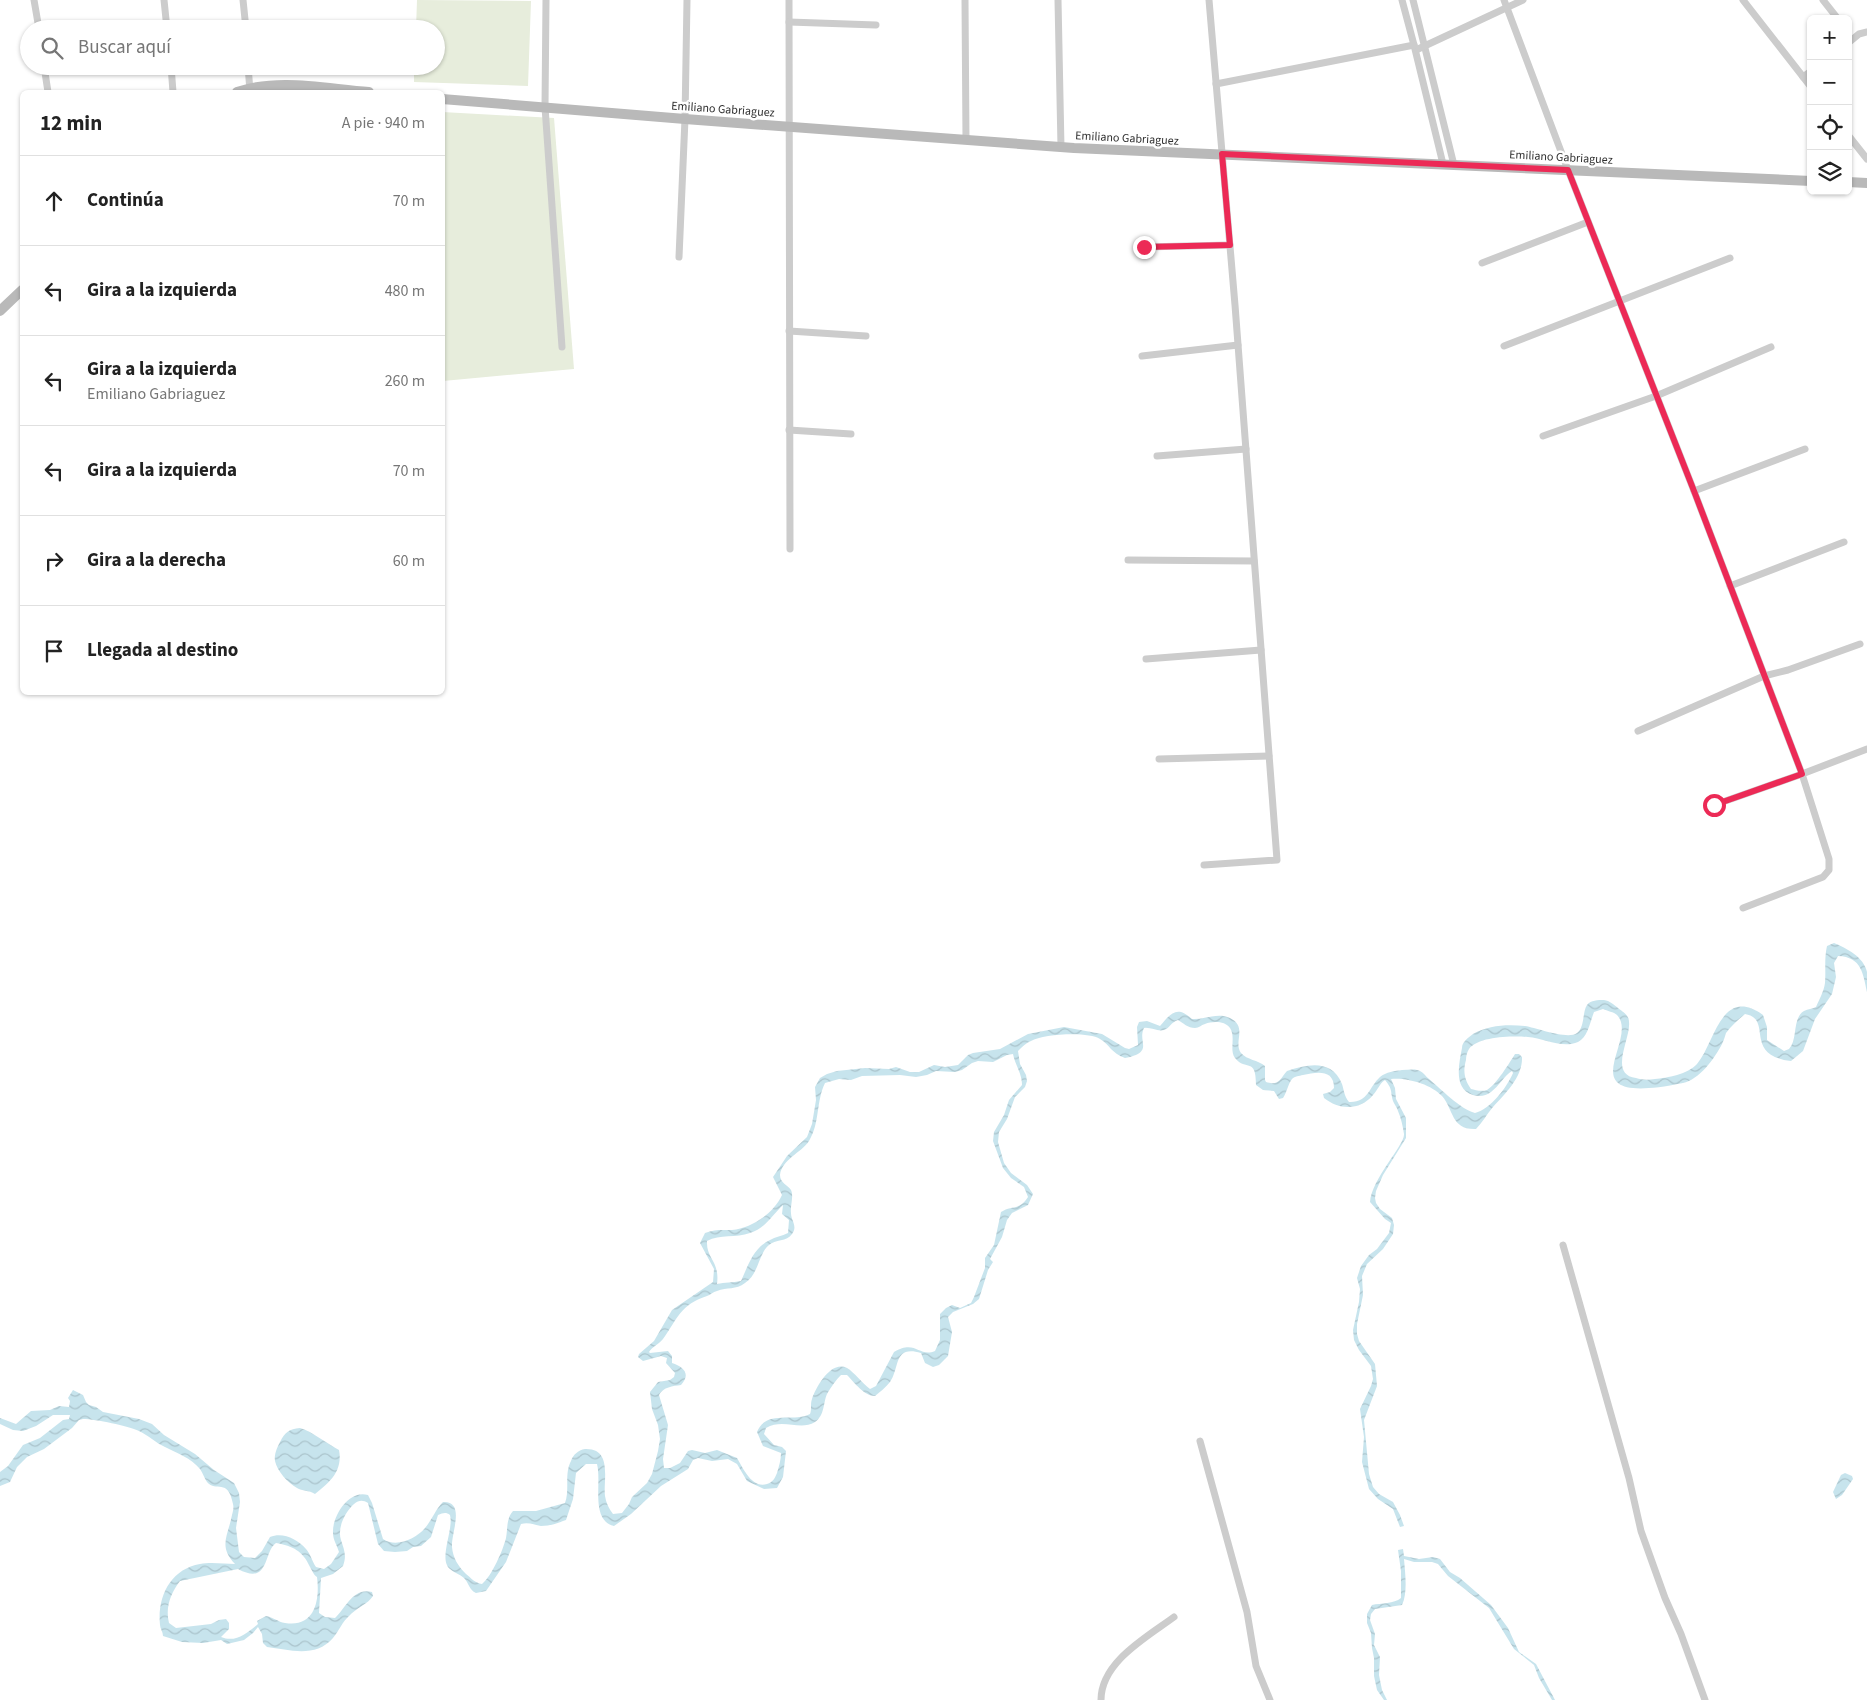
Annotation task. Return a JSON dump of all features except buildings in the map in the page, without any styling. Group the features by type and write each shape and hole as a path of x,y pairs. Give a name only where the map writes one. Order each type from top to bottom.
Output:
{"main road":[{"path":"250,90 280,85 344,90"},
{"name":"Emiliano Gabriaguez","path":"445,99 1061,147 1807,181"},
{"path":"1852,182 1867,183"},
{"path":"0,311 20,292"}],"street":[{"path":"34,0 37,20"},
{"path":"164,0 166,20"},
{"path":"244,0 245,20"},
{"path":"546,0 546,107 562,348"},
{"path":"680,257 687,0"},
{"path":"789,0 790,549"},
{"path":"965,0 966,140"},
{"path":"1058,0 1061,147"},
{"path":"1204,865 1277,860 1238,345 1209,0"},
{"path":"1402,0 1442,164"},
{"path":"1413,0 1454,164"},
{"path":"1216,84 1426,46 1506,4 1522,0"},
{"path":"1743,0 1807,82"},
{"path":"1823,0 1835,15"},
{"path":"1506,4 1568,170 1694,491 1802,774 1829,859 1829,870 1823,877 1743,908"},
{"path":"789,22 876,25"},
{"path":"1852,40 1867,32"},
{"path":"1803,77 1807,74"},
{"path":"45,75 48,90"},
{"path":"172,75 173,90"},
{"path":"249,75 250,90"},
{"path":"1852,140 1867,159"},
{"path":"1482,262 1588,222"},
{"path":"1144,247 1230,245"},
{"path":"1504,346 1730,258"},
{"path":"789,331 866,336"},
{"path":"1142,356 1238,345"},
{"path":"1543,436 1656,396 1771,347"},
{"path":"789,430 851,434"},
{"path":"1157,456 1246,449"},
{"path":"1694,491 1805,449"},
{"path":"1730,586 1844,542"},
{"path":"1128,560 1254,561"},
{"path":"1638,731 1764,676 1788,670 1860,644"},
{"path":"1146,658 1261,650"},
{"path":"1714,805 1867,749"},
{"path":"1159,759 1269,756"},
{"path":"1563,1245 1629,1478 1641,1531 1705,1700"},
{"path":"1200,1440 1247,1612 1256,1666 1270,1700"},
{"path":"1101,1700 1108,1676 1121,1657 1174,1617"}],"green space":[{"path":"417,0 531,1 528,86 414,82 414,75 445,75 445,20 416,20"},
{"path":"445,112 554,118 574,369 445,381"}],"water":[{"path":"1834,943 1839,945 1849,950 1862,962 1867,972 1867,992 1857,963 1846,957 1838,956 1834,963 1836,977 1832,994 1815,1019 1803,1051 1791,1061 1776,1057 1767,1052 1763,1045 1758,1023 1753,1017 1745,1014 1728,1030 1715,1056 1695,1078 1683,1083 1646,1088 1625,1086 1615,1079 1613,1068 1622,1026 1617,1015 1603,1009 1594,1012 1584,1037 1572,1044 1559,1044 1528,1037 1505,1037 1488,1039 1469,1049 1466,1056 1465,1075 1471,1089 1479,1091 1485,1091 1491,1087 1515,1054 1519,1054 1522,1057 1520,1071 1512,1085 1476,1129 1457,1123 1446,1101 1432,1088 1411,1080 1391,1079 1395,1088 1396,1099 1406,1118 1406,1138 1383,1175 1376,1191 1376,1203 1380,1209 1392,1218 1394,1225 1393,1234 1383,1249 1367,1264 1362,1276 1363,1295 1357,1324 1357,1334 1359,1341 1375,1364 1377,1386 1364,1420 1369,1474 1373,1487 1379,1494 1393,1502 1404,1526 1400,1527 1393,1509 1378,1499 1369,1489 1362,1462 1364,1437 1360,1409 1373,1379 1371,1366 1354,1340 1353,1330 1360,1289 1357,1278 1361,1266 1389,1233 1391,1223 1370,1202 1376,1183 1403,1139 1404,1134 1390,1088 1385,1080 1373,1095 1362,1104 1343,1107 1324,1098 1323,1094 1330,1092 1334,1088 1331,1078 1324,1073 1314,1073 1293,1078 1283,1098 1279,1099 1274,1091 1263,1090 1256,1085 1256,1076 1252,1067 1239,1062 1235,1058 1233,1055 1232,1032 1228,1026 1212,1022 1192,1028 1178,1020 1164,1030 1144,1028 1142,1033 1142,1050 1134,1056 1125,1058 1117,1054 1100,1039 1076,1034 1055,1035 1037,1039 1027,1043 1018,1051 1020,1064 1027,1081 1025,1087 1015,1097 1007,1119 999,1132 998,1142 1004,1163 1011,1173 1027,1185 1033,1194 1028,1205 1012,1213 1007,1220 1002,1237 990,1259 993,1262 988,1270 979,1299 973,1304 953,1312 948,1317 952,1332 948,1356 939,1365 933,1367 925,1363 921,1353 906,1352 899,1359 890,1382 875,1396 863,1391 847,1375 841,1375 827,1394 822,1412 815,1422 803,1425 779,1424 766,1428 764,1434 774,1445 782,1447 786,1451 783,1477 777,1488 764,1489 747,1481 737,1464 728,1459 712,1461 698,1458 693,1460 688,1469 661,1486 631,1514 614,1526 607,1522 599,1509 597,1464 586,1464 576,1473 573,1499 566,1520 544,1526 529,1523 521,1524 506,1562 486,1591 476,1593 461,1575 452,1570 447,1564 446,1551 451,1521 450,1515 444,1513 438,1515 431,1537 421,1546 413,1547 407,1551 384,1551 378,1544 368,1503 359,1501 348,1511 341,1525 340,1535 345,1556 343,1566 333,1574 321,1578 319,1613 325,1617 335,1618 355,1595 365,1591 372,1592 373,1596 347,1618 333,1638 326,1644 311,1650 294,1651 267,1647 263,1643 262,1634 258,1627 244,1640 227,1644 221,1640 203,1643 182,1642 163,1636 160,1625 161,1604 168,1586 174,1578 190,1567 200,1564 235,1564 227,1552 226,1546 233,1511 231,1496 225,1488 210,1485 200,1469 184,1456 134,1429 104,1421 83,1419 79,1420 72,1428 44,1449 27,1457 17,1467 10,1482 0,1486 0,1472 8,1466 23,1445 40,1438 63,1420 69,1419 70,1415 53,1415 36,1426 23,1431 13,1430 0,1424 0,1418 16,1424 31,1411 50,1410 59,1406 69,1407 70,1401 68,1398 73,1390 83,1395 89,1405 103,1412 139,1419 152,1424 164,1435 195,1454 214,1470 234,1483 239,1493 240,1502 236,1528 239,1552 244,1557 255,1558 262,1551 270,1537 280,1535 294,1539 302,1545 309,1553 316,1567 324,1569 331,1564 339,1552 333,1536 335,1519 343,1505 354,1496 368,1495 383,1539 394,1543 411,1539 421,1532 443,1502 450,1503 456,1512 452,1547 458,1565 466,1574 482,1584 490,1575 500,1556 506,1538 508,1520 513,1511 536,1511 565,1503 569,1466 573,1457 578,1452 585,1449 594,1450 603,1459 605,1466 605,1496 613,1514 622,1513 632,1497 647,1483 652,1474 660,1439 658,1425 652,1409 650,1392 658,1382 670,1380 674,1377 675,1373 666,1363 667,1358 661,1356 643,1361 638,1357 639,1354 654,1341 672,1310 713,1282 714,1269 700,1243 705,1233 716,1230 740,1229 754,1223 774,1208 782,1195 773,1177 787,1156 807,1137 812,1124 816,1100 815,1087 820,1078 827,1074 865,1068 889,1069 896,1067 910,1072 919,1072 934,1065 945,1067 958,1065 968,1055 973,1053 1000,1049 1028,1034 1064,1027 1102,1034 1129,1049 1138,1045 1137,1027 1139,1022 1147,1021 1160,1026 1174,1012 1182,1012 1192,1019 1225,1016 1235,1022 1239,1030 1238,1044 1241,1053 1265,1066 1266,1082 1277,1082 1287,1071 1311,1065 1326,1067 1338,1076 1349,1102 1355,1102 1368,1094 1382,1075 1402,1070 1415,1070 1422,1072 1457,1103 1475,1113 1487,1107 1498,1097 1513,1073 1512,1071 1509,1073 1494,1090 1487,1094 1478,1096 1467,1092 1460,1082 1459,1068 1462,1046 1467,1039 1479,1031 1505,1025 1525,1026 1573,1035 1580,1030 1584,1012 1590,1002 1604,1000 1610,1002 1628,1017 1629,1029 1623,1055 1623,1070 1628,1075 1638,1079 1665,1078 1683,1073 1693,1067 1703,1055 1721,1020 1728,1012 1738,1007 1749,1008 1763,1015 1767,1027 1767,1040 1784,1051 1789,1049 1792,1045 1800,1014 1816,1007 1823,992 1827,946","holes":["1013,1054 1022,1085 1009,1100 1004,1115 994,1132 993,1141 1003,1168 1011,1178 1024,1187 1028,1197 1022,1204 1001,1212 994,1245 985,1258 985,1268 974,1297 971,1303 960,1308 952,1305 940,1314 940,1340 935,1351 930,1353 907,1347 894,1352 876,1386 870,1389 847,1368 835,1368 825,1376 817,1388 811,1401 810,1414 773,1419 761,1425 757,1432 763,1446 781,1453 774,1480 767,1484 762,1485 752,1481 737,1458 717,1450 705,1453 688,1451 680,1463 670,1468 664,1468 663,1459 668,1425 659,1395 672,1386 681,1385 686,1374 683,1369 672,1363 672,1356 668,1351 649,1352 663,1339 685,1308 716,1291 738,1287 745,1283 753,1275 765,1249 774,1242 790,1237 794,1231 791,1216 792,1193 790,1188 781,1180 781,1169 809,1141 815,1127 820,1097 825,1083 839,1079 851,1080 862,1076 900,1075 916,1077 936,1071 955,1072 978,1061 993,1062","783,1205 782,1214 789,1220 788,1233 764,1243 759,1248 741,1281 717,1284 717,1270 707,1247 707,1241 755,1231 764,1225","276,1543 297,1550 317,1577 316,1603 309,1617 303,1621 285,1623 266,1616 257,1621 258,1624 245,1634 232,1639 221,1637 229,1629 229,1623 226,1619 211,1624 176,1628 169,1623 168,1611 170,1600 180,1581 238,1569 248,1573 256,1573 261,1571 272,1547"]},
{"path":"300,1428 339,1450 340,1457 337,1470 326,1485 315,1494 299,1489 290,1483 280,1473 275,1461 276,1451 284,1436 290,1430"},
{"path":"1845,1473 1852,1476 1853,1479 1842,1495 1836,1499 1833,1492 1841,1475"},
{"path":"1403,1549 1404,1556 1419,1559 1433,1557 1440,1559 1450,1572 1460,1578 1491,1605 1508,1628 1519,1652 1536,1664 1555,1700 1552,1700 1534,1665 1514,1649 1489,1608 1448,1576 1438,1564 1414,1562 1404,1559 1406,1589 1402,1605 1375,1609 1371,1614 1370,1620 1375,1634 1374,1645 1380,1657 1379,1675 1382,1690 1387,1700 1384,1700 1377,1690 1374,1676 1374,1658 1367,1614 1372,1605 1391,1602 1401,1598 1401,1571 1398,1550"}],"route":[{"path":"1144,247 1230,245 1222,154 1568,170 1694,491 1802,774 1714,805"}]}
